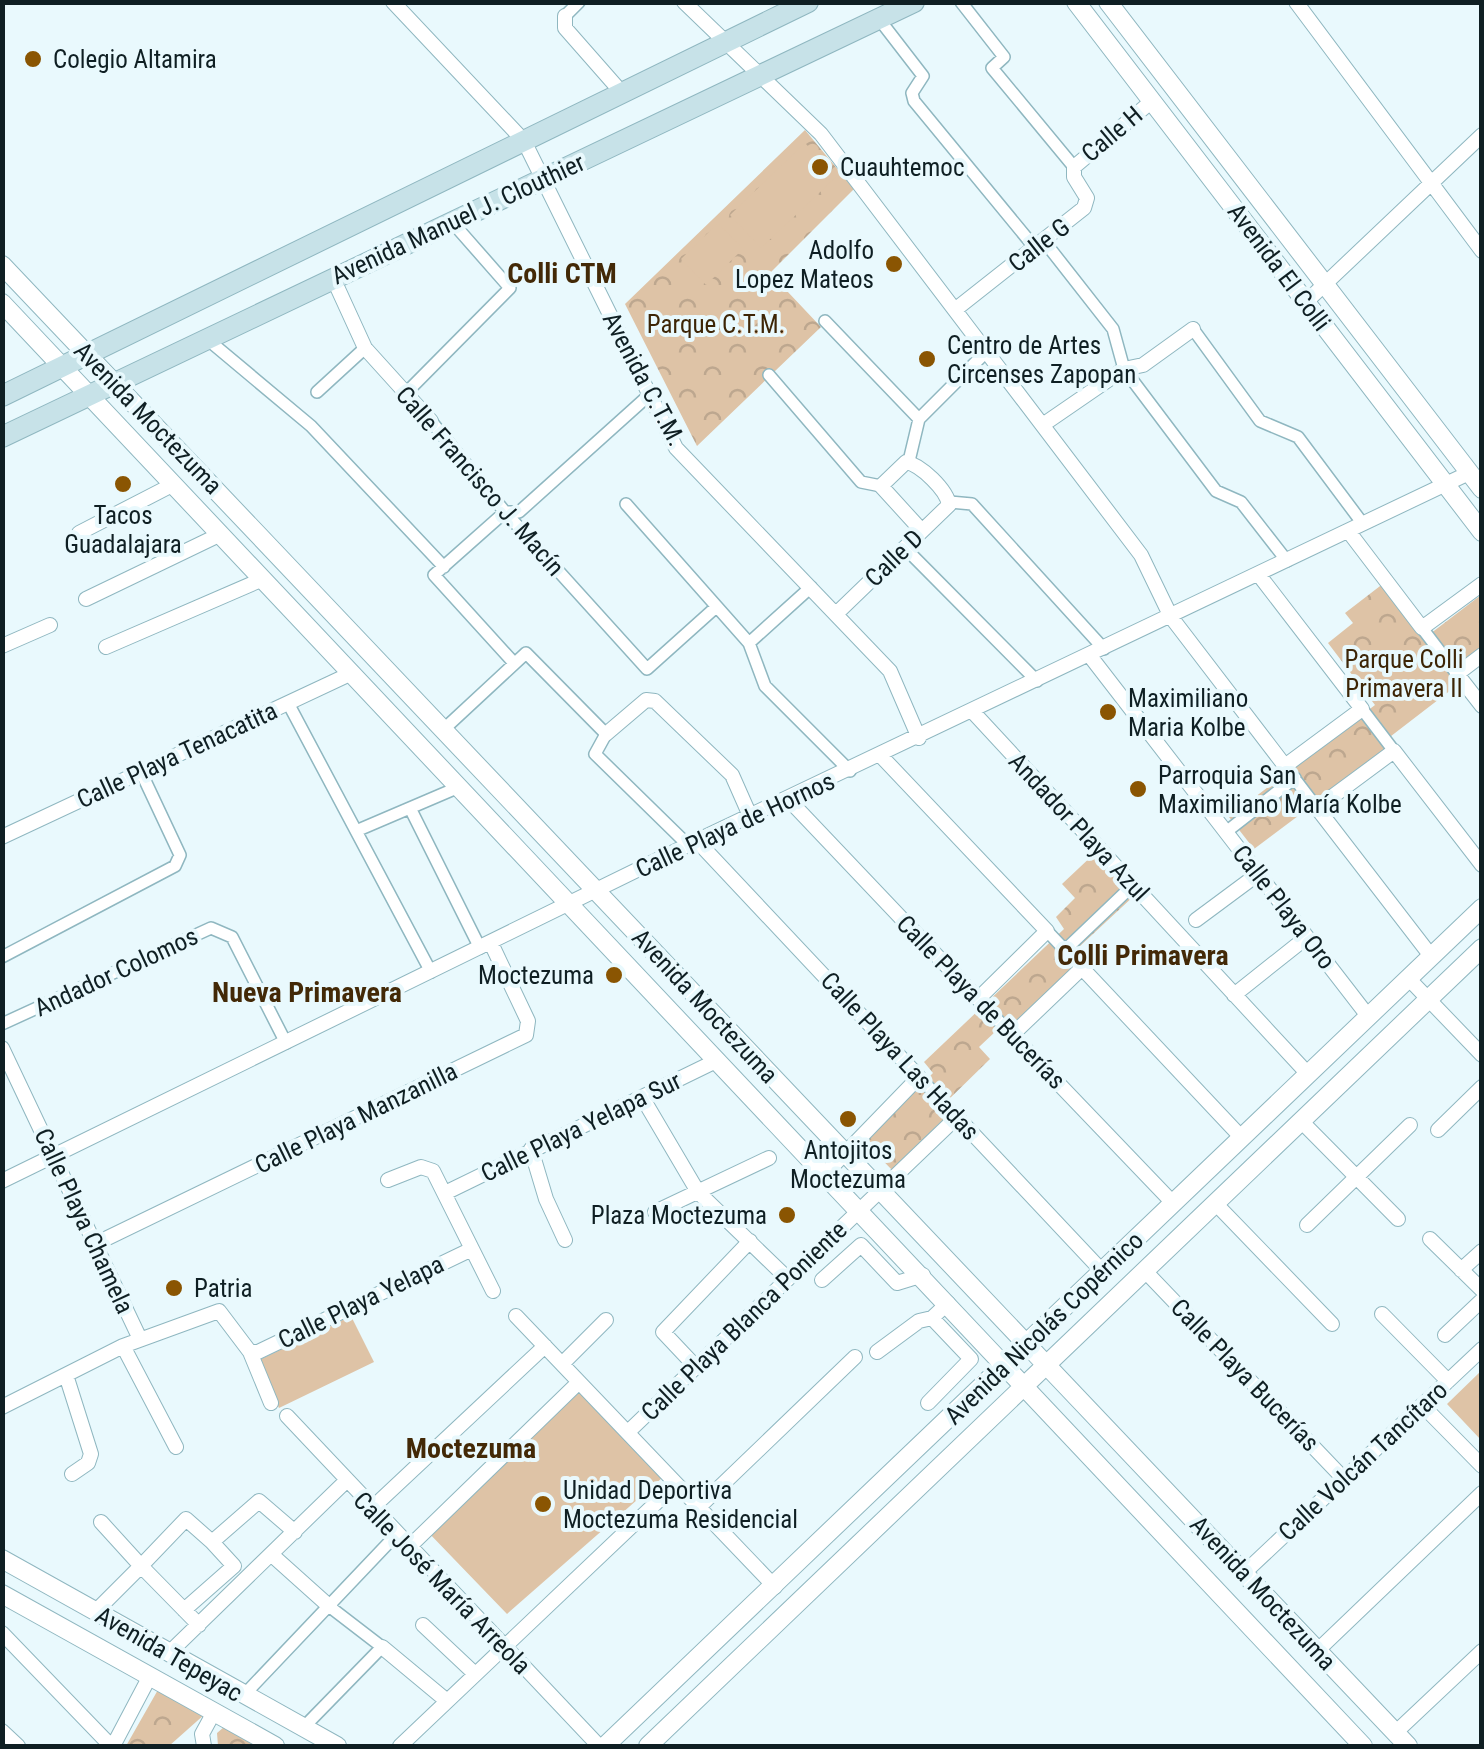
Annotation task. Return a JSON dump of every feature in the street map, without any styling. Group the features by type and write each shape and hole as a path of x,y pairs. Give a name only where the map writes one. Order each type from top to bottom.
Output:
{"main road":[{"name":"Avenida Manuel J. Clouthier","path":"2,396 808,2"},
{"name":"Avenida Manuel J. Clouthier","path":"2,438 914,2"}],"street":[{"name":"Avenida C.T.M.","path":"393,2 524,141 546,177 676,448 890,671 919,738"},
{"path":"580,2 565,16 565,28 624,94"},
{"path":"684,2 821,134 1141,555 1171,617 1431,956"},
{"path":"961,2 1004,57 992,68 1074,167"},
{"name":"Avenida El Colli","path":"1076,2 1482,532"},
{"name":"Avenida El Colli","path":"1108,2 1482,489"},
{"path":"1296,2 1481,248"},
{"path":"880,19 924,76 912,93 914,101 1113,329 1124,369 1216,491 1241,502 1287,561"},
{"name":"Calle H","path":"1074,167 1152,101"},
{"path":"1306,302 1482,136"},
{"name":"Calle G","path":"956,309 1087,203 1074,167"},
{"path":"404,394 510,288 452,222"},
{"name":"Avenida Moctezuma","path":"2,265 1402,1740"},
{"name":"Calle Francisco J. Macín","path":"333,278 365,348 505,512 648,669 715,608"},
{"name":"Avenida Moctezuma","path":"2,303 923,1275 1362,1746"},
{"path":"825,321 919,419"},
{"path":"1044,424 1124,369 1143,365 1192,329 1260,421 1298,438 1363,524"},
{"path":"207,339 311,426 514,663"},
{"path":"317,392 365,348"},
{"path":"881,486 909,461 919,419 987,350"},
{"path":"768,375 862,482 881,486 922,532"},
{"path":"439,571 505,512 520,512 648,396"},
{"path":"909,461 950,502 972,504 1097,652"},
{"name":"Calle Playa de Hornos","path":"2,1181 692,843 752,818 1470,473"},
{"path":"79,533 174,484"},
{"name":"Calle D","path":"836,614 950,502"},
{"path":"626,504 749,643 766,686 850,771"},
{"path":"1348,532 1482,706"},
{"path":"86,599 221,534"},
{"path":"905,548 1037,681"},
{"path":"1259,575 1482,865"},
{"path":"106,648 263,578"},
{"path":"1422,628 1482,584"},
{"path":"749,643 811,587"},
{"path":"2,646 50,625"},
{"name":"Calle Playa Oro","path":"1097,652 1226,832 1368,1016"},
{"path":"443,730 526,653 606,734"},
{"path":"1457,674 1482,654"},
{"name":"Calle Playa Tenacatita","path":"2,837 352,673"},
{"path":"692,843 595,754 606,734 650,699 723,765 738,785 752,818"},
{"path":"288,703 431,972"},
{"path":"1226,832 1362,709"},
{"name":"Andador Playa Azul","path":"973,712 1308,1074"},
{"path":"1317,808 1394,751"},
{"path":"880,756 1242,1138"},
{"path":"2,957 174,866 180,854 142,772"},
{"path":"356,831 459,787"},
{"name":"Calle Playa de Bucerías","path":"789,800 1173,1204"},
{"path":"410,808 486,946"},
{"name":"Calle Playa Las Hadas","path":"692,843 920,1077 1102,1272"},
{"path":"1196,920 1258,874"},
{"path":"1065,950 1134,885"},
{"name":"Avenida Nicolás Copérnico","path":"602,1746 775,1587 1482,908"},
{"name":"Andador Colomos","path":"2,1024 211,928 232,938 286,1042"},
{"path":"978,998 1046,931"},
{"path":"1234,994 1306,937"},
{"name":"Calle Playa Manzanilla","path":"95,1244 526,1035 528,1021 486,946"},
{"name":"Avenida Nicolás Copérnico","path":"648,1746 1482,948"},
{"path":"1012,1035 1082,968"},
{"path":"1408,978 1482,1055"},
{"name":"Calle Playa Chamela","path":"2,1048 140,1339"},
{"name":"Calle Playa Yelapa Sur","path":"444,1193 718,1060"},
{"path":"826,1173 920,1077"},
{"path":"1438,1130 1482,1087"},
{"path":"642,1097 698,1192 788,1279"},
{"name":"Calle Playa Blanca Poniente","path":"628,1432 957,1117"},
{"path":"1302,1122 1398,1219"},
{"path":"1308,1225 1410,1125"},
{"path":"532,1149 546,1199 565,1240"},
{"path":"655,1212 769,1158"},
{"path":"388,1180 421,1167 433,1172 493,1291"},
{"path":"1216,1204 1332,1324"},
{"path":"1430,1239 1482,1290"},
{"path":"696,1367 662,1332 750,1241"},
{"path":"822,1280 861,1245 897,1282 923,1275"},
{"name":"Calle Playa Yelapa","path":"250,1352 258,1352 472,1249"},
{"path":"1462,1270 1482,1250"},
{"name":"Calle Playa Bucerías","path":"1146,1271 1344,1479"},
{"path":"1445,1335 1482,1300"},
{"path":"877,1352 919,1320 932,1318 948,1303"},
{"path":"2,1408 124,1346 222,1311 250,1352 271,1403"},
{"path":"1382,1314 1448,1381"},
{"path":"516,1316 775,1587"},
{"path":"928,1402 971,1359 932,1318"},
{"path":"562,1364 606,1320"},
{"name":"Calle Playa Chamela","path":"124,1346 176,1447"},
{"path":"371,1509 544,1346"},
{"name":"Calle Volcán Tancítaro","path":"1244,1573 1482,1349"},
{"path":"699,1508 856,1356"},
{"path":"66,1375 91,1454 88,1463 72,1474"},
{"path":"408,1548 579,1382"},
{"path":"1422,1405 1482,1466"},
{"name":"Calle José María Arreola","path":"288,1416 345,1482 602,1746"},
{"path":"169,1653 345,1482"},
{"path":"400,1746 676,1484"},
{"path":"1318,1651 1482,1493"},
{"path":"212,1542 259,1501 295,1532"},
{"path":"95,1612 186,1519 247,1579"},
{"path":"101,1522 199,1624"},
{"path":"244,1696 396,1535"},
{"path":"272,1555 447,1701"},
{"name":"Avenida Tepeyac","path":"2,1560 337,1746"},
{"path":"184,1610 234,1566"},
{"name":"Avenida Tepeyac","path":"2,1594 273,1745"},
{"path":"53,1622 68,1596"},
{"path":"423,1625 474,1673"},
{"path":"2,1632 112,1746 150,1676"},
{"path":"273,1745 382,1647"},
{"path":"1402,1740 1482,1651"},
{"path":"204,1746 202,1734 214,1712"},
{"path":"2,1731 18,1746"}],"green space":[{"name":"Parque C.T.M.","path":"805,130 854,189 770,273 821,327 697,446 625,304"},
{"path":"805,143 837,176 761,248 730,215"},
{"path":"718,223 743,249 706,285 681,259"},
{"name":"Parque Colli Primavera II","path":"1384,583 1426,637 1481,595 1481,647 1451,670 1460,683 1382,743 1386,750 1254,849 1229,817 1375,705 1328,643 1353,623 1345,613"},
{"path":"1096,852 1136,894 1065,960 1075,972 1004,1038 996,1031 979,1047 990,1059 941,1107 950,1116 892,1170 865,1142 933,1073 924,1062 1064,929 1056,917 1075,898 1062,884"},
{"path":"351,1316 374,1362 279,1408 257,1361"},
{"path":"1481,1371 1481,1440 1447,1404"},
{"name":"Unidad Deportiva Moctezuma Residencial","path":"575,1386 662,1478 507,1614 426,1530"},
{"path":"159,1688 205,1714 169,1746 126,1746"},
{"path":"224,1727 264,1746 218,1746 217,1733"}],"place":[{"name":"Colegio Altamira","path":"33,59"},
{"name":"Cuauhtemoc","path":"820,167"},
{"name":"Adolfo Lopez Mateos","path":"894,264"},
{"name":"Centro de Artes Circenses Zapopan","path":"927,359"},
{"name":"Tacos Guadalajara","path":"123,484"},
{"name":"Maximiliano Maria Kolbe","path":"1108,712"},
{"name":"Parroquia San Maximiliano María Kolbe","path":"1138,789"},
{"name":"Moctezuma","path":"614,975"},
{"name":"Antojitos Moctezuma","path":"848,1119"},
{"name":"Plaza Moctezuma","path":"787,1215"},
{"name":"Patria","path":"174,1288"},
{"name":"Unidad Deportiva Moctezuma Residencial","path":"543,1504"}],"district":[{"name":"Colli CTM","path":"562,273"},
{"name":"Colli Primavera","path":"1143,955"},
{"name":"Nueva Primavera","path":"307,992"},
{"name":"Moctezuma","path":"471,1448"}]}
